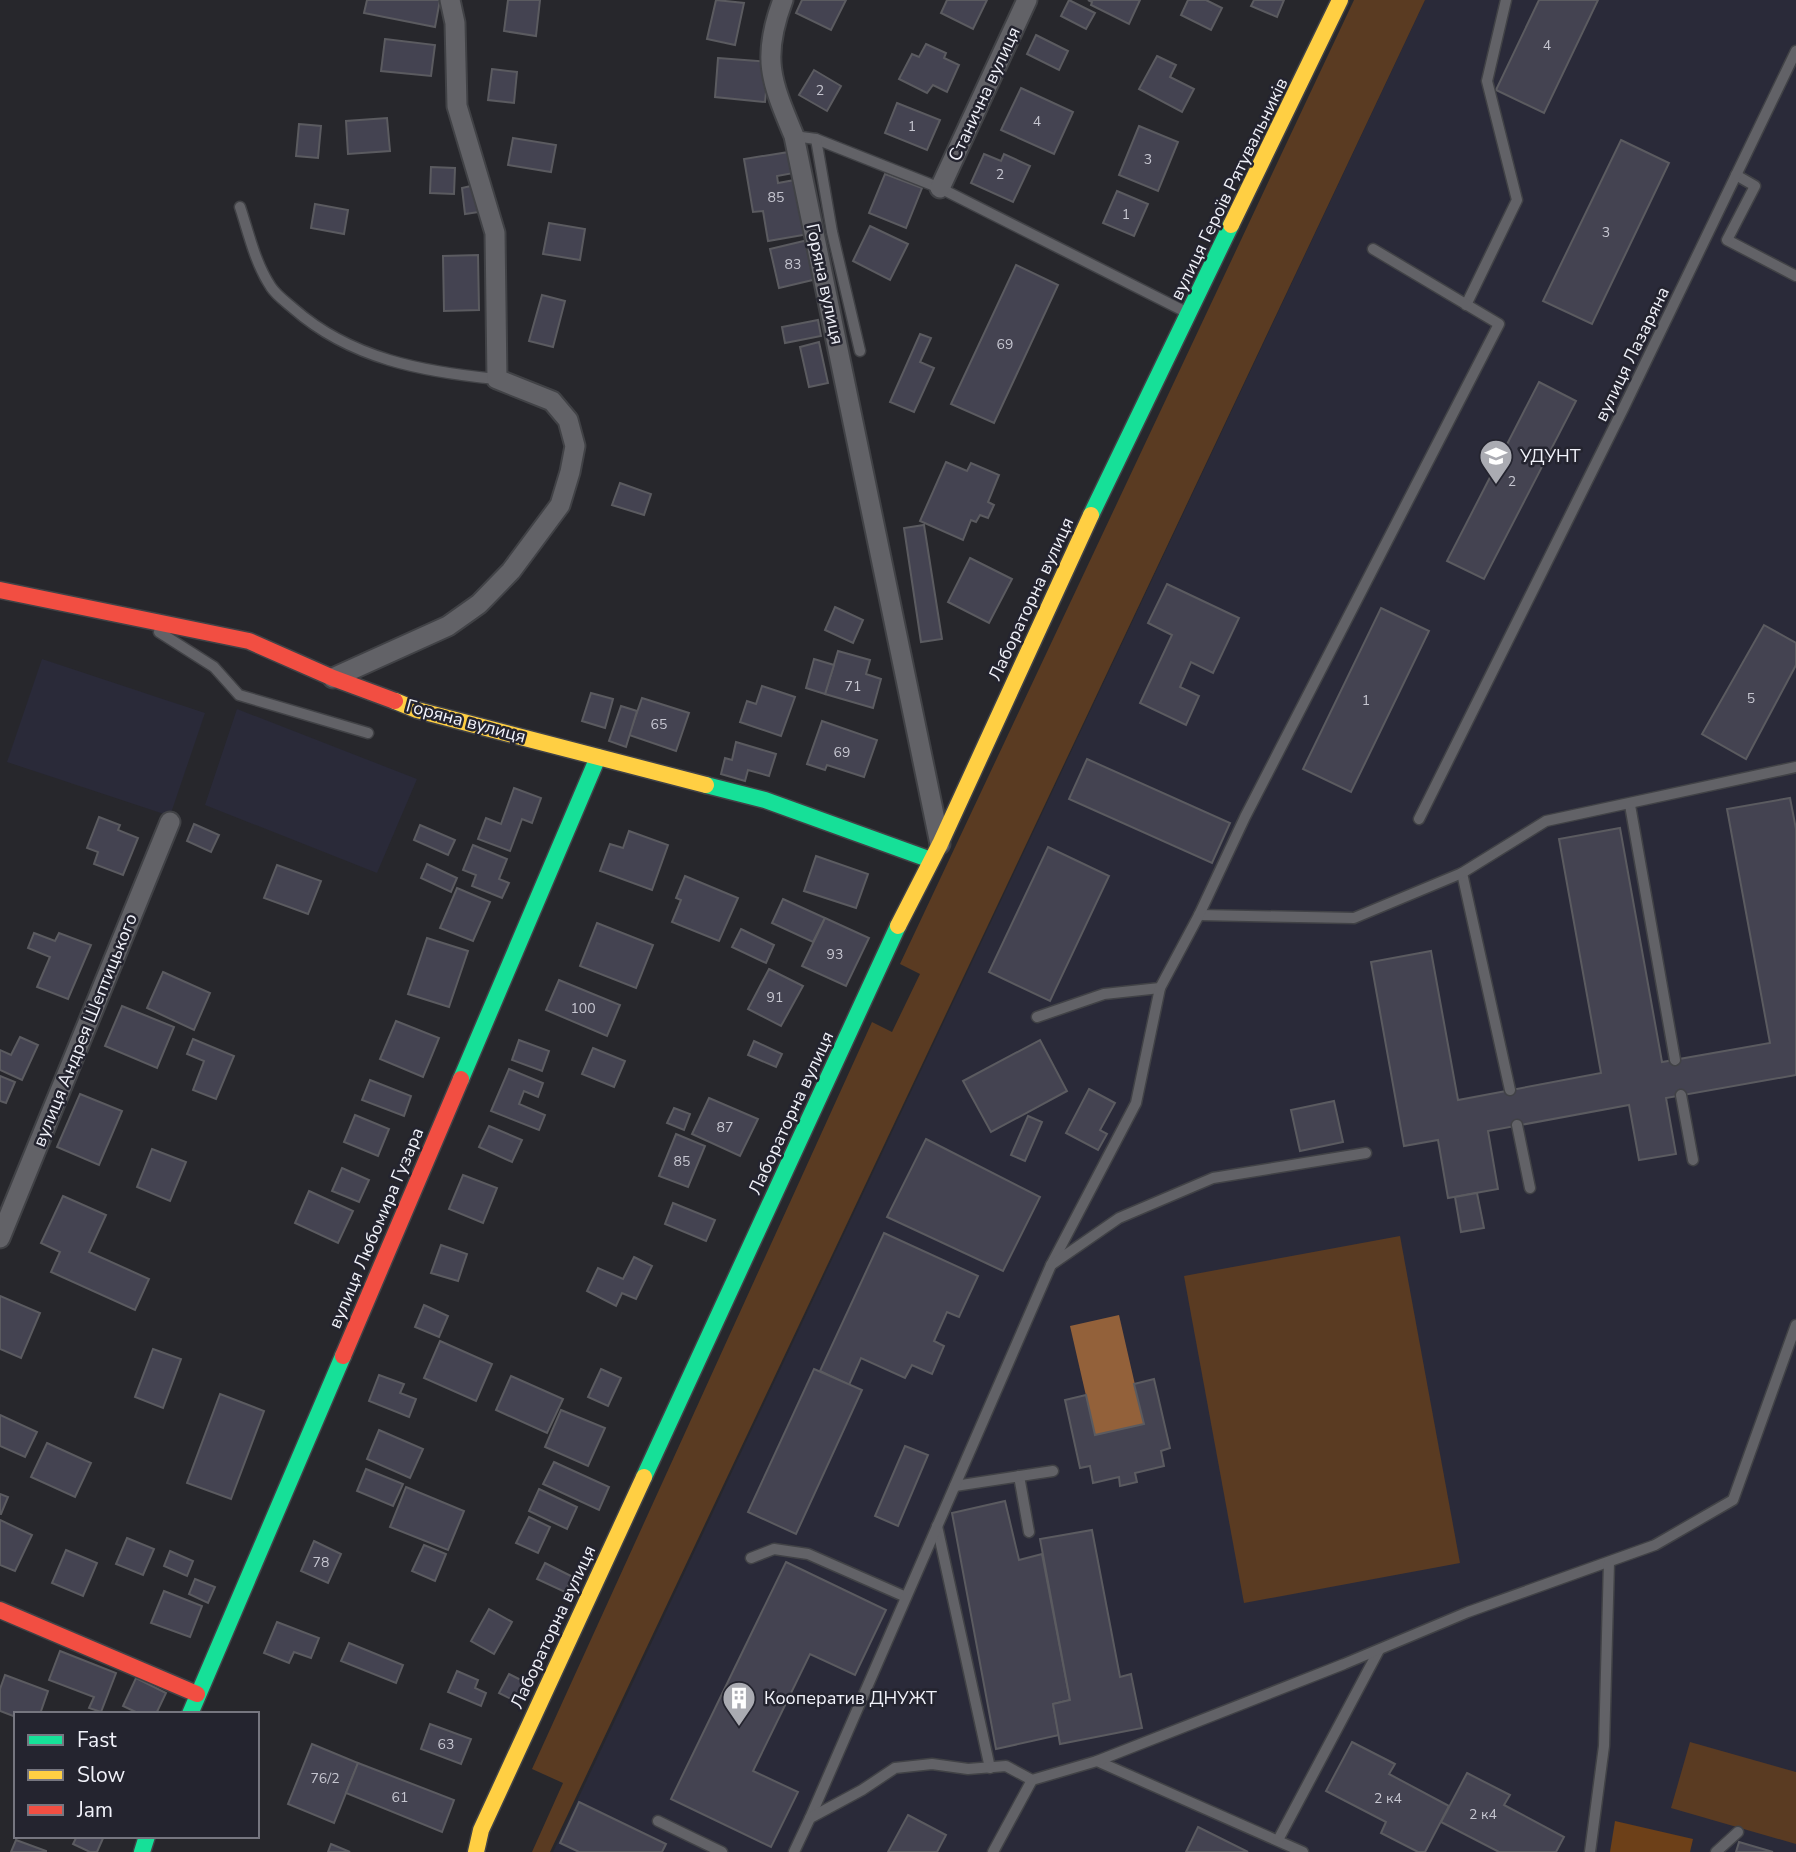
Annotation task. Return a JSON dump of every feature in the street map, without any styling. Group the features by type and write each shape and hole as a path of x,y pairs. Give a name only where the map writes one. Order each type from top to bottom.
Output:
{"street":[{"path":"333,678 447,626 479,604 511,571 560,505 575,446 568,420 552,401 497,379 495,233 457,106 455,23 450,0"},
{"name":"Горяна вулиця","path":"0,590 249,641 333,678 417,710 765,800 936,852 794,136 775,92 769,66 770,39 783,0"},
{"name":"Станична вулиця","path":"940,188 1027,0"},
{"name":"вулиця Героїв Рятувальників","path":"1152,394 1340,0"},
{"name":"Лабораторна вулиця","path":"476,1852 481,1830 898,926 936,852 1059,582 1152,394"},
{"name":"вулиця Любомира Гузара","path":"191,1712 598,757"},
{"name":"вулиця Андрея Шептицького","path":"0,1238 170,822"},
{"path":"0,1610 197,1694"}],"lane":[{"path":"1466,305 1517,200 1487,81 1506,0"},
{"name":"вулиця Лазаряна","path":"1419,819 1624,407 1796,51"},
{"path":"794,136 816,139 940,188 1190,314"},
{"path":"816,139 832,232 860,351"},
{"path":"1736,176 1755,186 1727,240 1796,276"},
{"path":"240,207 259,266 273,290 303,316 338,339 375,357 428,369 497,379"},
{"path":"794,1852 1052,1265 1136,1103 1160,988 1199,915 1251,805 1499,324 1373,248"},
{"path":"140,620 214,667 239,695 369,733"},
{"path":"1199,915 1354,918 1462,873 1546,821 1796,767"},
{"path":"1630,805 1675,1060"},
{"path":"1462,873 1510,1090"},
{"path":"1037,1017 1104,994 1160,988"},
{"path":"1681,1096 1693,1160"},
{"path":"1517,1125 1530,1188"},
{"path":"1052,1265 1119,1217 1213,1178 1366,1153"},
{"path":"810,1818 895,1768 932,1764 968,1769 1006,1766 1032,1780 1097,1761 1468,1612 1655,1545 1732,1500 1796,1325"},
{"path":"954,1486 1053,1471"},
{"path":"1019,1476 1029,1532"},
{"path":"937,1526 990,1768"},
{"path":"751,1558 774,1549 808,1554 906,1597"},
{"path":"1590,1852 1604,1746 1609,1562"},
{"path":"1278,1840 1379,1649"},
{"path":"1097,1761 1303,1852"},
{"path":"993,1852 1032,1780"},
{"path":"658,1821 722,1852"},
{"path":"1716,1852 1738,1832"}],"shaded area":[{"path":"1354,0 1425,0 550,1852 532,1852 563,1783 532,1769 872,1022 892,1032 920,974 900,964"},
{"name":"УДУНТ","path":"1425,0 1796,0 1796,1852 553,1852"},
{"path":"42,659 205,713 170,816 7,762"},
{"path":"237,709 417,779 377,873 205,805"},
{"path":"1400,1236 1460,1563 1244,1603 1184,1276"},
{"path":"1119,1315 1144,1424 1095,1435 1070,1326"},
{"path":"1690,1742 1796,1772 1796,1844 1671,1808"},
{"path":"1615,1821 1693,1839 1690,1852 1610,1852"}],"building":[{"path":"367,0 440,0 435,27 364,13"},
{"path":"508,0 540,0 536,36 504,31"},
{"path":"716,0 744,3 735,45 707,39"},
{"path":"802,0 846,0 831,30 796,13"},
{"path":"947,0 987,0 973,29 941,13"},
{"path":"1069,0 1095,13 1086,29 1061,16"},
{"path":"1088,0 1140,0 1129,24 1091,5 1092,2"},
{"path":"1188,0 1206,0 1222,8 1211,30 1181,15"},
{"path":"1254,0 1284,0 1277,17 1251,6"},
{"path":"1539,0 1598,0 1544,113 1496,90"},
{"path":"1036,35 1068,51 1059,70 1027,54"},
{"path":"385,39 435,45 431,76 381,71"},
{"path":"926,44 946,53 944,58 959,65 947,92 933,85 927,93 899,79 912,54 919,57"},
{"path":"1157,56 1176,65 1170,77 1194,89 1182,112 1139,89"},
{"path":"718,58 769,62 765,102 715,97"},
{"path":"492,69 517,72 514,103 488,100"},
{"path":"814,70 841,86 827,111 799,95"},
{"path":"1021,88 1073,112 1054,154 1001,130"},
{"path":"897,103 940,120 927,150 885,133"},
{"path":"387,118 390,151 348,154 346,121"},
{"path":"299,124 321,126 318,158 296,156"},
{"path":"1139,126 1178,142 1158,191 1119,175"},
{"path":"513,138 556,145 551,172 508,165"},
{"path":"1621,140 1669,163 1592,324 1543,301"},
{"path":"795,151 799,172 777,176 778,183 800,179 809,234 768,241 763,211 753,212 744,159"},
{"path":"984,154 1001,161 1004,154 1030,166 1013,202 971,183"},
{"path":"431,167 455,168 454,194 430,193"},
{"path":"885,174 922,188 906,228 869,213"},
{"path":"475,185 479,212 465,214 462,188"},
{"path":"1117,191 1148,204 1134,236 1103,223"},
{"path":"315,204 348,210 344,234 311,228"},
{"path":"549,223 585,229 580,260 543,254"},
{"path":"870,226 908,244 890,280 853,261"},
{"path":"808,240 817,279 779,288 770,249"},
{"path":"478,255 479,310 444,311 443,256"},
{"path":"1016,265 1058,285 994,423 951,404"},
{"path":"542,295 565,301 553,347 529,341"},
{"path":"818,320 821,336 785,343 782,327"},
{"path":"920,334 931,338 920,362 934,368 914,412 890,402"},
{"path":"819,342 828,383 809,387 800,347"},
{"path":"1539,382 1576,401 1484,579 1447,561"},
{"path":"946,462 967,471 971,463 999,475 988,502 994,505 988,518 980,515 976,522 971,520 963,540 920,521"},
{"path":"620,483 651,494 644,515 612,505"},
{"path":"924,525 942,639 921,642 904,528"},
{"path":"970,558 1012,579 989,623 948,602"},
{"path":"1167,584 1239,618 1213,673 1191,662 1180,687 1199,696 1186,725 1140,703 1172,635 1148,623"},
{"path":"835,607 863,620 853,643 825,630"},
{"path":"1381,608 1429,631 1351,792 1303,769"},
{"path":"1764,625 1796,643 1796,665 1746,759 1702,734"},
{"path":"838,651 870,660 866,674 881,679 873,708 825,694"},
{"path":"814,659 834,665 825,694 806,688"},
{"path":"762,686 795,697 781,736 740,722 747,701 756,704"},
{"path":"591,693 613,699 605,728 582,721"},
{"path":"642,698 689,713 676,751 629,735"},
{"path":"621,706 637,711 626,747 609,741"},
{"path":"822,721 877,740 864,777 827,765 825,770 807,764"},
{"path":"736,742 776,754 769,776 748,770 745,781 721,774 725,758 732,760"},
{"path":"1087,759 1230,823 1212,863 1069,799"},
{"path":"514,788 541,798 532,823 522,819 510,851 478,839 486,818 501,824"},
{"path":"1790,798 1796,829 1796,1075 1666,1098 1676,1154 1639,1160 1629,1105 1488,1131 1498,1189 1448,1198 1438,1140 1404,1146 1371,962 1431,951 1458,1100 1601,1073 1559,839 1620,828 1662,1062 1770,1043 1727,809"},
{"path":"99,817 120,825 118,830 138,838 123,875 94,864 98,852 87,848"},
{"path":"194,824 219,835 211,852 187,841"},
{"path":"420,825 455,840 448,855 414,840"},
{"path":"629,831 668,845 652,890 600,871 610,844 623,848"},
{"path":"473,845 507,859 499,879 509,883 502,898 472,886 476,875 463,870"},
{"path":"1048,847 1109,876 1050,1001 989,972"},
{"path":"816,856 868,874 856,908 804,891"},
{"path":"427,864 457,878 451,892 421,878"},
{"path":"277,865 321,881 308,914 264,898"},
{"path":"685,876 738,898 719,941 672,922 681,900 676,898"},
{"path":"457,888 490,902 473,941 440,928"},
{"path":"783,899 825,918 813,942 772,923"},
{"path":"825,918 869,938 846,986 802,966"},
{"path":"597,923 653,945 636,988 580,966"},
{"path":"741,929 774,945 766,963 732,947"},
{"path":"34,933 55,941 59,933 91,945 68,999 37,987 50,957 28,948"},
{"path":"427,938 468,951 449,1007 408,994"},
{"path":"769,969 803,986 781,1026 748,1009"},
{"path":"163,972 210,993 194,1030 147,1008"},
{"path":"559,980 620,1005 607,1036 546,1010"},
{"path":"122,1006 174,1027 157,1068 105,1046"},
{"path":"396,1021 439,1038 423,1077 380,1059"},
{"path":"20,1037 38,1045 22,1080 0,1070 0,1050 11,1055"},
{"path":"193,1039 234,1056 216,1099 193,1090 204,1061 187,1054"},
{"path":"519,1040 549,1051 542,1071 512,1060"},
{"path":"1040,1040 1067,1091 991,1132 963,1081"},
{"path":"754,1041 782,1054 776,1067 748,1055"},
{"path":"593,1048 625,1061 614,1087 582,1074"},
{"path":"509,1069 543,1083 538,1097 524,1091 519,1104 545,1115 539,1130 491,1111"},
{"path":"0,1076 15,1082 6,1103 0,1101"},
{"path":"370,1080 411,1096 404,1116 362,1100"},
{"path":"1089,1089 1115,1103 1100,1130 1107,1134 1098,1150 1066,1133"},
{"path":"80,1094 122,1111 99,1165 57,1147"},
{"path":"709,1098 758,1119 740,1156 692,1134"},
{"path":"1334,1101 1343,1142 1300,1151 1291,1110"},
{"path":"674,1108 690,1114 684,1130 667,1123"},
{"path":"355,1115 389,1129 378,1156 344,1142"},
{"path":"1028,1116 1042,1122 1025,1161 1011,1155"},
{"path":"489,1126 522,1140 512,1162 479,1147"},
{"path":"676,1134 705,1146 688,1187 659,1176"},
{"path":"926,1139 1040,1197 1003,1271 887,1217"},
{"path":"152,1149 186,1162 170,1201 137,1187"},
{"path":"342,1168 369,1180 359,1202 332,1191"},
{"path":"463,1175 497,1188 483,1223 449,1209"},
{"path":"309,1191 353,1211 338,1243 295,1223"},
{"path":"1477,1193 1484,1228 1461,1232 1455,1197"},
{"path":"63,1196 106,1215 89,1252 149,1279 135,1310 51,1272 60,1252 41,1243"},
{"path":"673,1203 715,1220 706,1241 665,1224"},
{"path":"884,1233 978,1276 959,1317 947,1312 934,1341 944,1346 932,1374 912,1365 905,1378 861,1358 849,1385 820,1371"},
{"path":"441,1245 467,1254 458,1281 431,1273"},
{"path":"634,1257 652,1266 636,1299 622,1293 616,1306 587,1291 598,1268 623,1279"},
{"path":"0,1296 40,1313 21,1358 0,1349"},
{"path":"424,1305 448,1316 439,1337 415,1327"},
{"path":"440,1341 492,1364 476,1401 424,1378"},
{"path":"153,1349 181,1359 163,1408 135,1397"},
{"path":"601,1369 621,1378 608,1406 588,1397"},
{"path":"814,1369 862,1390 796,1534 748,1512"},
{"path":"379,1375 404,1384 400,1393 416,1399 409,1417 369,1401"},
{"path":"511,1376 563,1399 547,1433 496,1410"},
{"path":"1154,1379 1170,1448 1161,1451 1164,1466 1135,1473 1137,1482 1120,1486 1119,1477 1093,1483 1090,1466 1080,1468 1065,1400 1086,1395 1095,1435 1144,1424 1134,1384"},
{"path":"220,1394 264,1411 231,1499 187,1483"},
{"path":"561,1410 605,1428 588,1466 545,1447"},
{"path":"0,1415 37,1432 25,1457 0,1446"},
{"path":"379,1430 423,1449 410,1478 367,1459"},
{"path":"47,1443 91,1463 75,1497 31,1477"},
{"path":"905,1446 928,1455 898,1526 875,1516"},
{"path":"554,1462 609,1487 599,1510 543,1484"},
{"path":"366,1469 403,1484 393,1506 357,1491"},
{"path":"406,1487 464,1511 448,1550 390,1527"},
{"path":"539,1489 577,1507 567,1529 529,1511"},
{"path":"0,1494 8,1497 1,1514 0,1514"},
{"path":"1005,1501 1019,1560 1042,1554 1070,1700 1053,1704 1059,1735 996,1749 952,1513"},
{"path":"529,1517 550,1527 538,1553 516,1543"},
{"path":"0,1520 32,1535 15,1571 0,1565"},
{"path":"1092,1530 1120,1677 1131,1674 1142,1728 1060,1744 1053,1704 1070,1700 1040,1539"},
{"path":"127,1538 154,1549 143,1575 116,1564"},
{"path":"314,1541 341,1554 328,1583 301,1571"},
{"path":"424,1545 446,1554 435,1581 412,1571"},
{"path":"66,1550 97,1563 83,1596 52,1583"},
{"path":"170,1551 193,1561 187,1576 164,1566"},
{"name":"Кооператив ДНУЖТ","path":"786,1562 886,1610 855,1675 810,1654 753,1771 798,1792 771,1847 671,1799"},
{"path":"545,1563 573,1577 565,1592 537,1579"},
{"path":"195,1579 215,1587 208,1603 189,1594"},
{"path":"164,1591 202,1606 190,1637 151,1623"},
{"path":"489,1609 512,1622 494,1654 471,1641"},
{"path":"277,1622 319,1638 311,1658 294,1652 289,1663 264,1653"},
{"path":"349,1643 403,1665 396,1683 341,1661"},
{"path":"60,1651 116,1673 101,1712 89,1708 94,1697 49,1680"},
{"path":"457,1671 478,1680 475,1688 486,1693 481,1706 448,1692"},
{"path":"509,1674 525,1682 515,1701 499,1693"},
{"path":"5,1675 48,1691 41,1712 14,1712 14,1716 0,1711 0,1689"},
{"path":"136,1678 166,1693 157,1712 136,1712 123,1706"},
{"path":"430,1724 471,1739 461,1764 421,1749"},
{"path":"1352,1742 1395,1764 1389,1774 1449,1806 1425,1852 1418,1852 1381,1833 1386,1822 1326,1791"},
{"path":"312,1744 358,1763 334,1823 288,1804"},
{"path":"358,1763 454,1800 442,1832 346,1793"},
{"path":"1467,1773 1510,1795 1504,1805 1564,1837 1556,1852 1499,1852 1441,1822"},
{"path":"579,1802 666,1844 662,1852 579,1852 560,1843"},
{"path":"908,1815 946,1835 937,1852 888,1852"},
{"path":"1198,1827 1248,1852 1186,1852"},
{"path":"76,1838 103,1838 97,1852 90,1852 73,1844"},
{"path":"16,1840 46,1851 46,1852 11,1852"},
{"path":"1739,1842 1773,1852 1736,1852"},
{"path":"331,1844 350,1852 328,1852"}],"traffic: fast":[{"path":"1091,515 1231,225"},
{"path":"461,1079 598,757"},
{"path":"706,785 765,800 931,860"},
{"path":"644,1477 898,926"},
{"path":"191,1712 343,1356"},
{"path":"142,1852 146,1838"}],"traffic: slow":[{"path":"1231,225 1340,0"},
{"path":"898,926 940,844 1091,515"},
{"path":"395,701 417,710 706,785"},
{"path":"476,1852 481,1830 644,1477"}],"traffic: jam":[{"path":"0,590 249,641 333,678 395,701"},
{"path":"343,1356 461,1079"},
{"path":"0,1610 197,1694"}],"place":[{"name":"УДУНТ","path":"1496,486"},
{"name":"Кооператив ДНУЖТ","path":"739,1728"}]}
